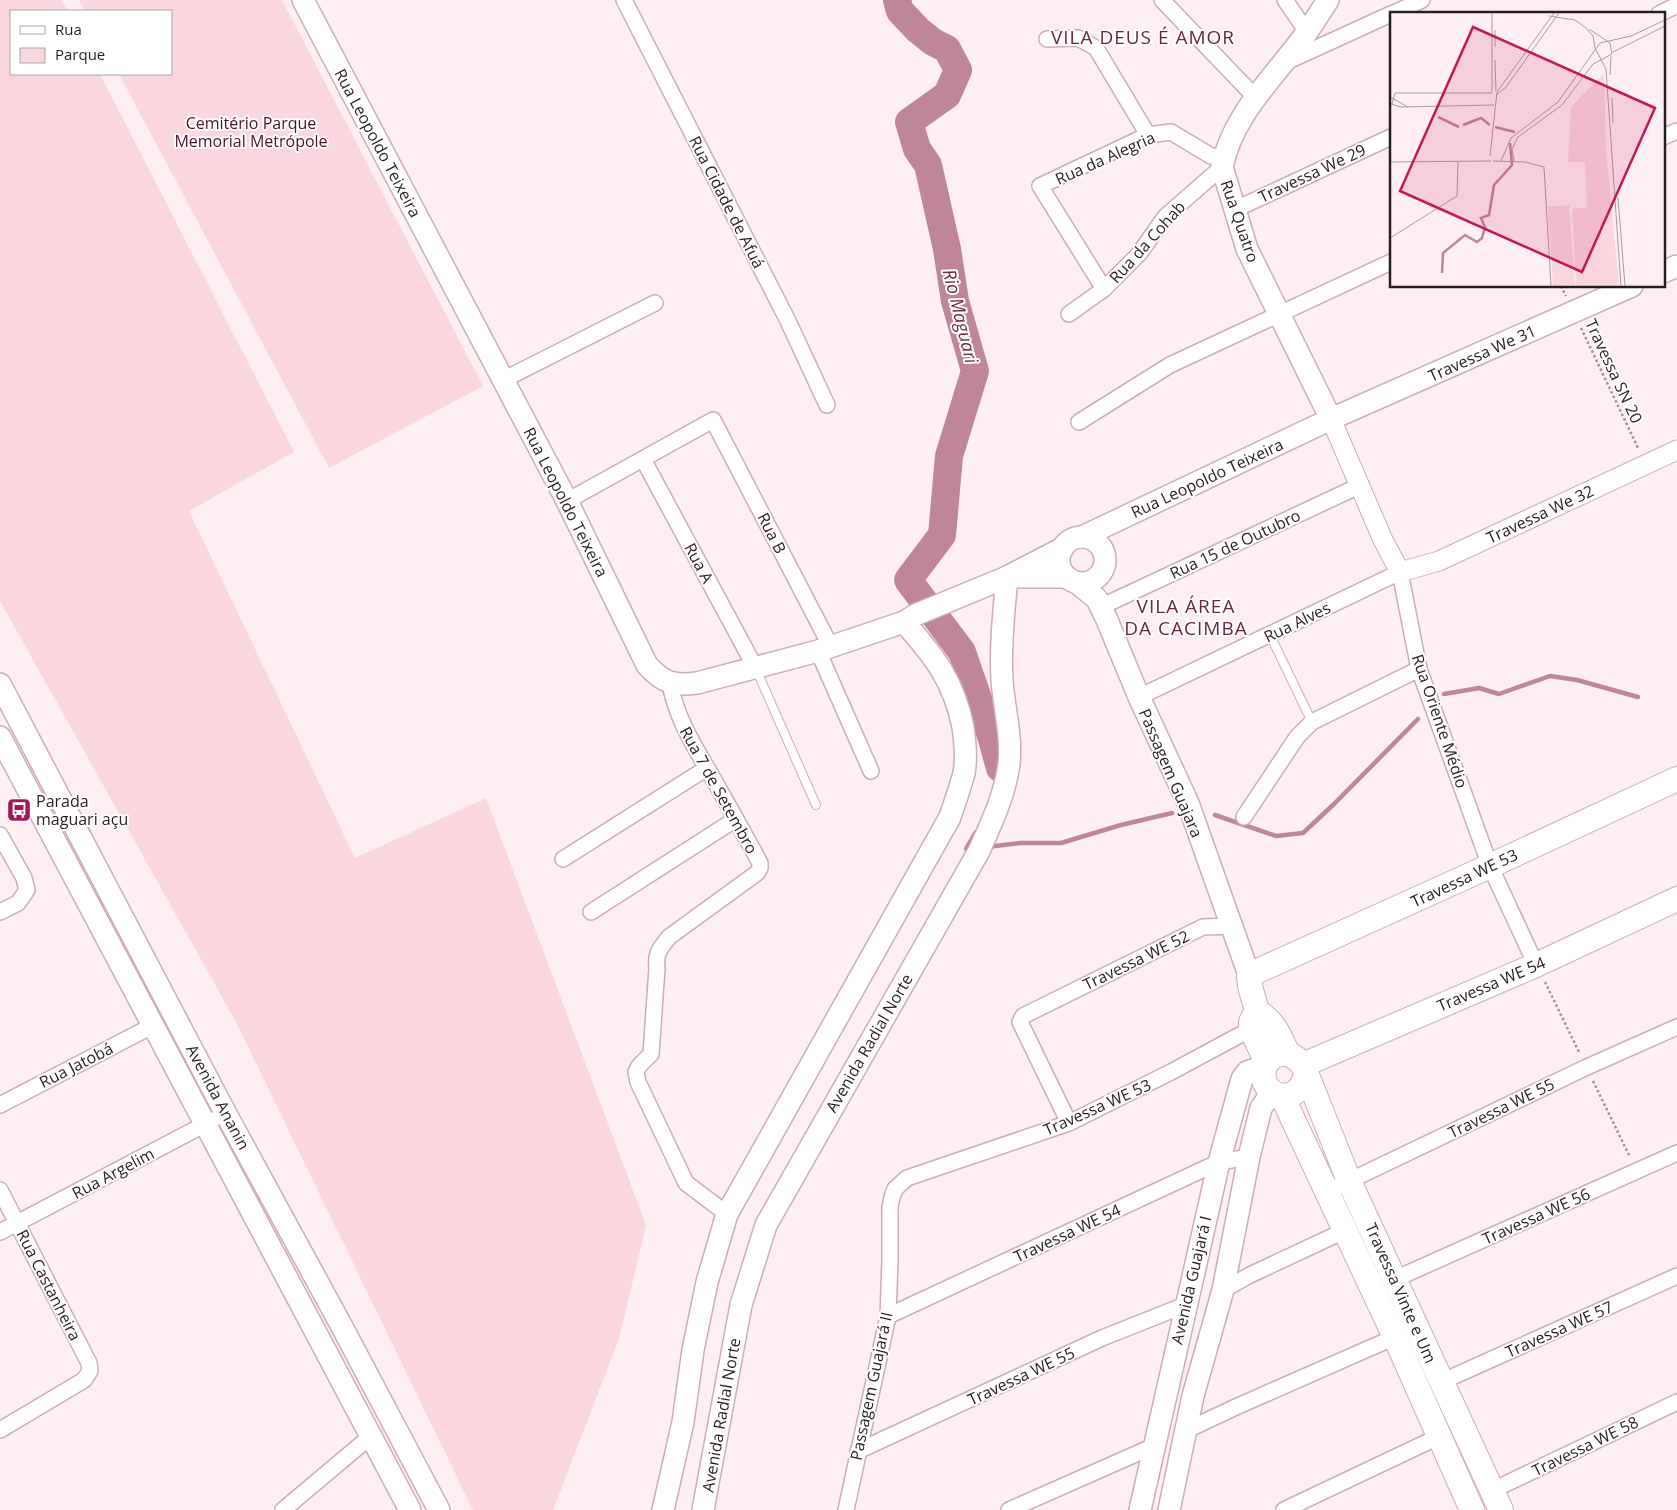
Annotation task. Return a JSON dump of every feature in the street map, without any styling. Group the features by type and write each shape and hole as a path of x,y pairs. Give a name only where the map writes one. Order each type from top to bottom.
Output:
{"main road":[{"name":"Rua Leopoldo Teixeira","path":"303,0 567,501 648,665 657,676 670,683"},
{"name":"Rua Quatro","path":"1328,0 1307,32 1238,122 1223,162 1234,210 1247,249 1331,419"},
{"path":"1664,272 1677,266"},
{"name":"Travessa We 31","path":"1331,419 1628,288"},
{"name":"Rua Leopoldo Teixeira","path":"1082,537 1331,419"},
{"path":"1006,576 1090,582 1101,573 1105,559 1100,546 1095,542 1082,537 1068,542 1063,548 1059,560 1060,567 1072,580"},
{"path":"670,683 684,685 697,683 824,649 910,618 1006,576 1063,548"},
{"name":"Passagem Guajara","path":"1101,573 1108,612 1139,697 1188,803 1249,975"},
{"name":"Avenida Radial Norte","path":"703,1510 742,1305 766,1225 979,852 992,822 1004,786 1009,766 1010,741 1003,692 1001,660 1006,576"},
{"name":"Passagem Guajara","path":"1072,580 1097,600 1108,612"},
{"path":"663,1510 683,1422 693,1350 707,1282 727,1214 950,817 964,771 965,741 959,706 947,678 910,618"},
{"name":"Avenida Ananin","path":"0,684 226,1114 345,1332 439,1510"},
{"name":"Avenida Ananin","path":"0,737 408,1509"},
{"name":"Travessa WE 53","path":"1249,975 1490,866 1677,778"},
{"name":"Travessa WE 54","path":"1286,1064 1536,965 1677,899"},
{"path":"1249,975 1254,1020 1266,1016 1274,1024 1286,1064 1304,1082 1299,1090 1291,1095 1277,1094"},
{"name":"Travessa Vinte e Um","path":"1472,1510 1395,1337 1326,1192 1277,1094 1266,1085 1263,1075 1286,1064 1349,1181 1467,1439 1497,1500"},
{"name":"Avenida Guajará I","path":"1140,1510 1218,1162 1242,1079 1252,1068 1286,1064"},
{"name":"Avenida Guajará I","path":"1169,1510 1193,1396 1223,1290 1249,1157 1261,1108 1277,1094"}],"street":[{"name":"Rua Cidade de Afuá","path":"624,0 788,321 827,405"},
{"path":"1162,0 1256,98"},
{"path":"1285,0 1307,32"},
{"path":"1395,12 1422,0"},
{"path":"1663,12 1677,5"},
{"path":"1282,64 1390,14"},
{"path":"1046,39 1078,38 1096,48 1148,135"},
{"path":"1664,138 1677,131"},
{"name":"Rua da Alegria","path":"1104,289 1040,186 1148,135 1171,132 1223,162"},
{"name":"Travessa We 29","path":"1234,210 1390,137"},
{"name":"Rua da Cohab","path":"1069,314 1104,289 1139,254 1166,217 1223,162"},
{"path":"1079,422 1170,365 1390,262"},
{"path":"503,380 655,302"},
{"path":"1331,419 1383,540 1400,572"},
{"name":"Rua B","path":"642,459 713,420 824,649 871,771"},
{"name":"Travessa We 32","path":"1400,572 1439,561 1677,450"},
{"path":"567,501 642,459"},
{"name":"Rua A","path":"642,459 755,668"},
{"name":"Rua 15 de Outubro","path":"1108,612 1361,486"},
{"name":"Rua Alves","path":"1139,697 1400,572"},
{"name":"Rua Oriente Médio","path":"1400,572 1419,669 1490,866 1536,965"},
{"path":"1244,816 1297,737 1312,722 1419,669"},
{"name":"Rua 7 de Setembro","path":"670,683 673,700 680,719 760,863 760,868 757,873 669,937 658,950 651,1054 639,1066 636,1072 638,1082 686,1183 727,1214"},
{"path":"563,859 707,768"},
{"path":"591,912 736,819"},
{"path":"0,835 24,878 27,890 18,903 0,912"},
{"name":"Travessa WE 52","path":"1069,1123 1020,1022 1023,1016 1203,927 1231,926"},
{"name":"Travessa WE 53","path":"907,1178 1069,1123 1171,1072 1254,1020"},
{"name":"Rua Jatobá","path":"0,1105 152,1026"},
{"name":"Travessa WE 55","path":"1326,1192 1677,1027"},
{"name":"Rua Argelim","path":"0,1232 226,1114"},
{"name":"Travessa WE 56","path":"1395,1279 1677,1153"},
{"name":"Travessa WE 54","path":"888,1316 1218,1162 1249,1157"},
{"name":"Passagem Guajará II","path":"846,1510 888,1316 890,1207 895,1189 907,1178"},
{"name":"Rua Castanheira","path":"0,1190 90,1363 90,1371 84,1380 0,1430"},
{"path":"1223,1290 1344,1230"},
{"name":"Travessa WE 57","path":"1441,1382 1676,1279"},
{"name":"Travessa WE 55","path":"858,1451 1102,1338 1186,1305"},
{"path":"1187,1430 1395,1337"},
{"name":"Travessa WE 58","path":"1497,1500 1677,1402"},
{"path":"282,1510 371,1436"},
{"path":"1284,1510 1438,1437"},
{"path":"1009,1510 1154,1446"}],"lane":[{"path":"1270,635 1312,722"},
{"path":"755,668 816,806"}],"path":[{"name":"Travessa SN 20","path":"1563,288 1646,465"}],"green space":[{"path":"0,0 62,0 67,10 10,10 10,75 101,75 294,452 189,511 355,858 486,798 646,1225 619,1339 553,1510 473,1510 236,1022 0,601"},
{"name":"Cemitério Parque Memorial Metrópole","path":"79,0 282,0 483,386 329,468 120,75 172,75 172,10 84,10"}],"waterway":[{"name":"Rio Maguari","path":"897,0 900,11 918,30 933,42 947,49 958,70 947,95 909,122 917,149 928,165 947,249 955,301 975,371 949,456 942,535 908,580 962,652 1000,768"},
{"path":"1444,694 1479,688 1499,694 1550,676 1577,680 1638,697"},
{"path":"1215,815 1276,836 1303,833 1418,719"},
{"path":"987,847 1021,843 1061,843 1121,825 1172,813"},
{"path":"966,849 976,832"}],"place":[{"name":"Parada maguari açu","path":"19,810"}],"district":[{"name":"VILA DEUS É AMOR","path":"1143,37"},
{"name":"VILA ÁREA DA CACIMBA","path":"1186,617"}]}
